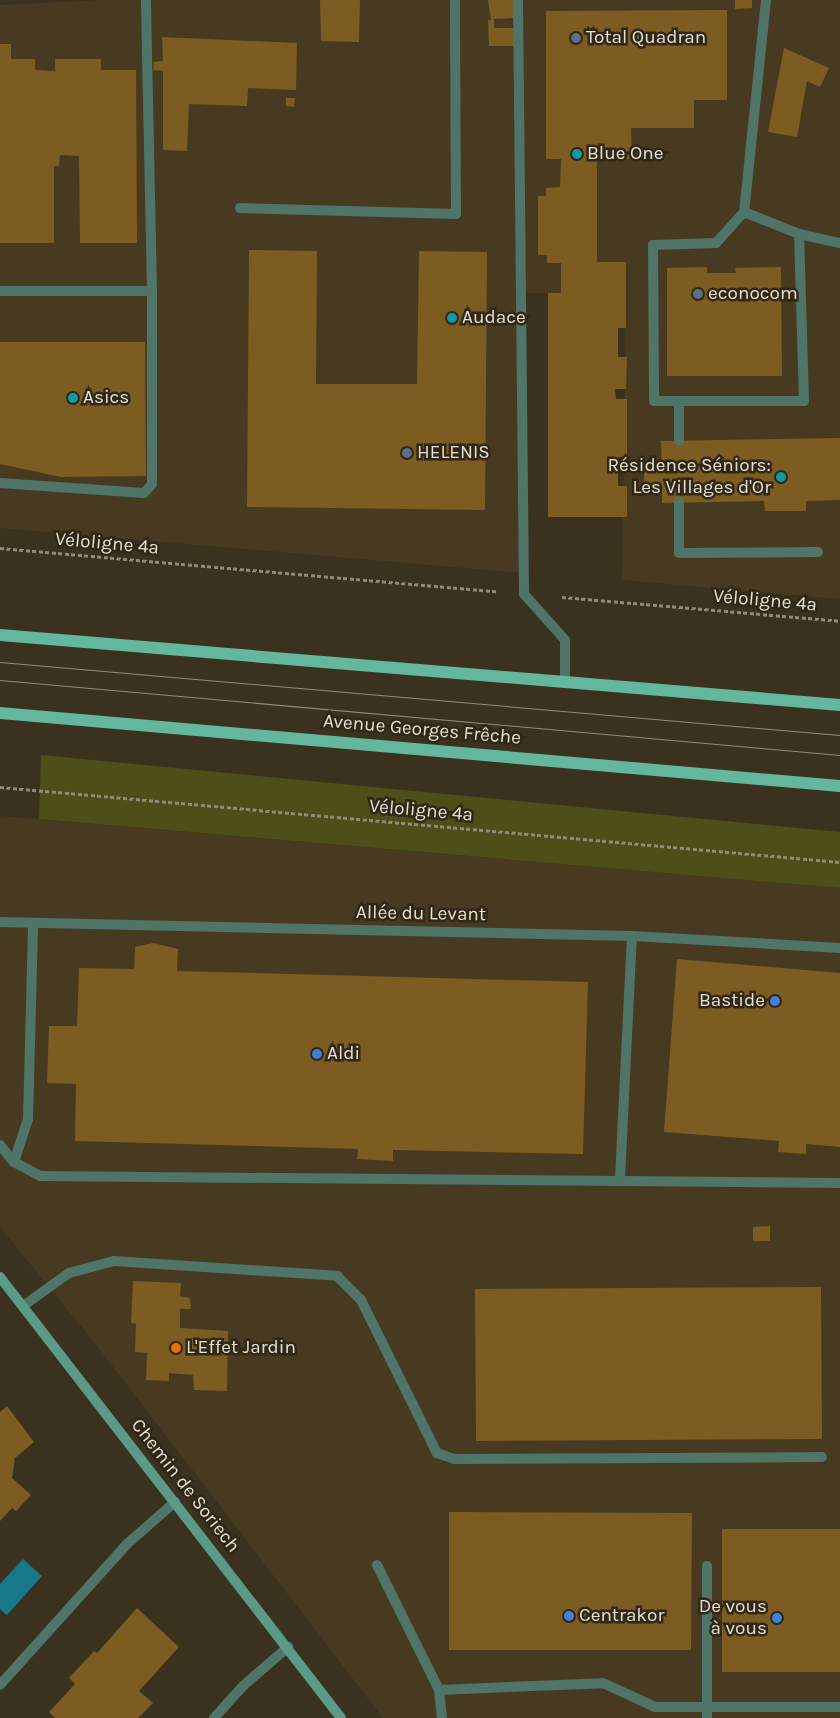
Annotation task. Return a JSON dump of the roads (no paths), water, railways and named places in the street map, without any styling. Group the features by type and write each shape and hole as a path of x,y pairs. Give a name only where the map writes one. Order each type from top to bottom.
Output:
{"main road":[{"path":"0,635 840,705"},
{"name":"Avenue Georges Frêche","path":"0,712 840,786"},
{"name":"Chemin de Soriech","path":"0,1277 288,1647 341,1718"}],"street":[{"path":"0,483 144,493 152,484 152,291 146,0"},
{"path":"240,208 456,214 455,0"},
{"path":"518,0 524,594 564,640 565,682"},
{"path":"766,0 744,212 716,243 653,245 654,401 804,401 799,234"},
{"path":"744,212 799,234 840,243"},
{"path":"0,291 152,291"},
{"path":"679,401 679,441"},
{"path":"679,502 679,553 818,552"},
{"name":"Allée du Levant","path":"0,922 632,936 840,948"},
{"path":"14,1162 28,1119 33,923"},
{"path":"620,1179 632,936"},
{"path":"0,1145 14,1162 40,1176 620,1179 840,1183"},
{"path":"23,1306 69,1273 114,1261 337,1276 361,1300 437,1453 454,1458 822,1457"},
{"path":"0,1685 127,1544 175,1502"},
{"path":"377,1565 439,1690 442,1718"},
{"path":"707,1566 707,1718"},
{"path":"214,1718 243,1686 288,1647"},
{"path":"439,1690 603,1683 655,1707 840,1707"}],"water":[{"path":"23,1559 42,1576 7,1615 0,1609 0,1584"}],"tram line":[{"path":"0,662 840,735"},
{"path":"0,680 840,755"}],"place":[{"name":"Total Quadran","path":"576,38"},
{"name":"Blue One","path":"577,154"},
{"name":"econocom","path":"698,294"},
{"name":"Audace","path":"452,318"},
{"name":"Asics","path":"73,398"},
{"name":"HELENIS","path":"407,453"},
{"name":"Résidence Séniors: Les Villages d'Or","path":"781,477"},
{"name":"Bastide","path":"775,1001"},
{"name":"Aldi","path":"317,1054"},
{"name":"L'Effet Jardin","path":"176,1348"},
{"name":"Centrakor","path":"569,1616"},
{"name":"De vous à vous","path":"777,1618"}]}
